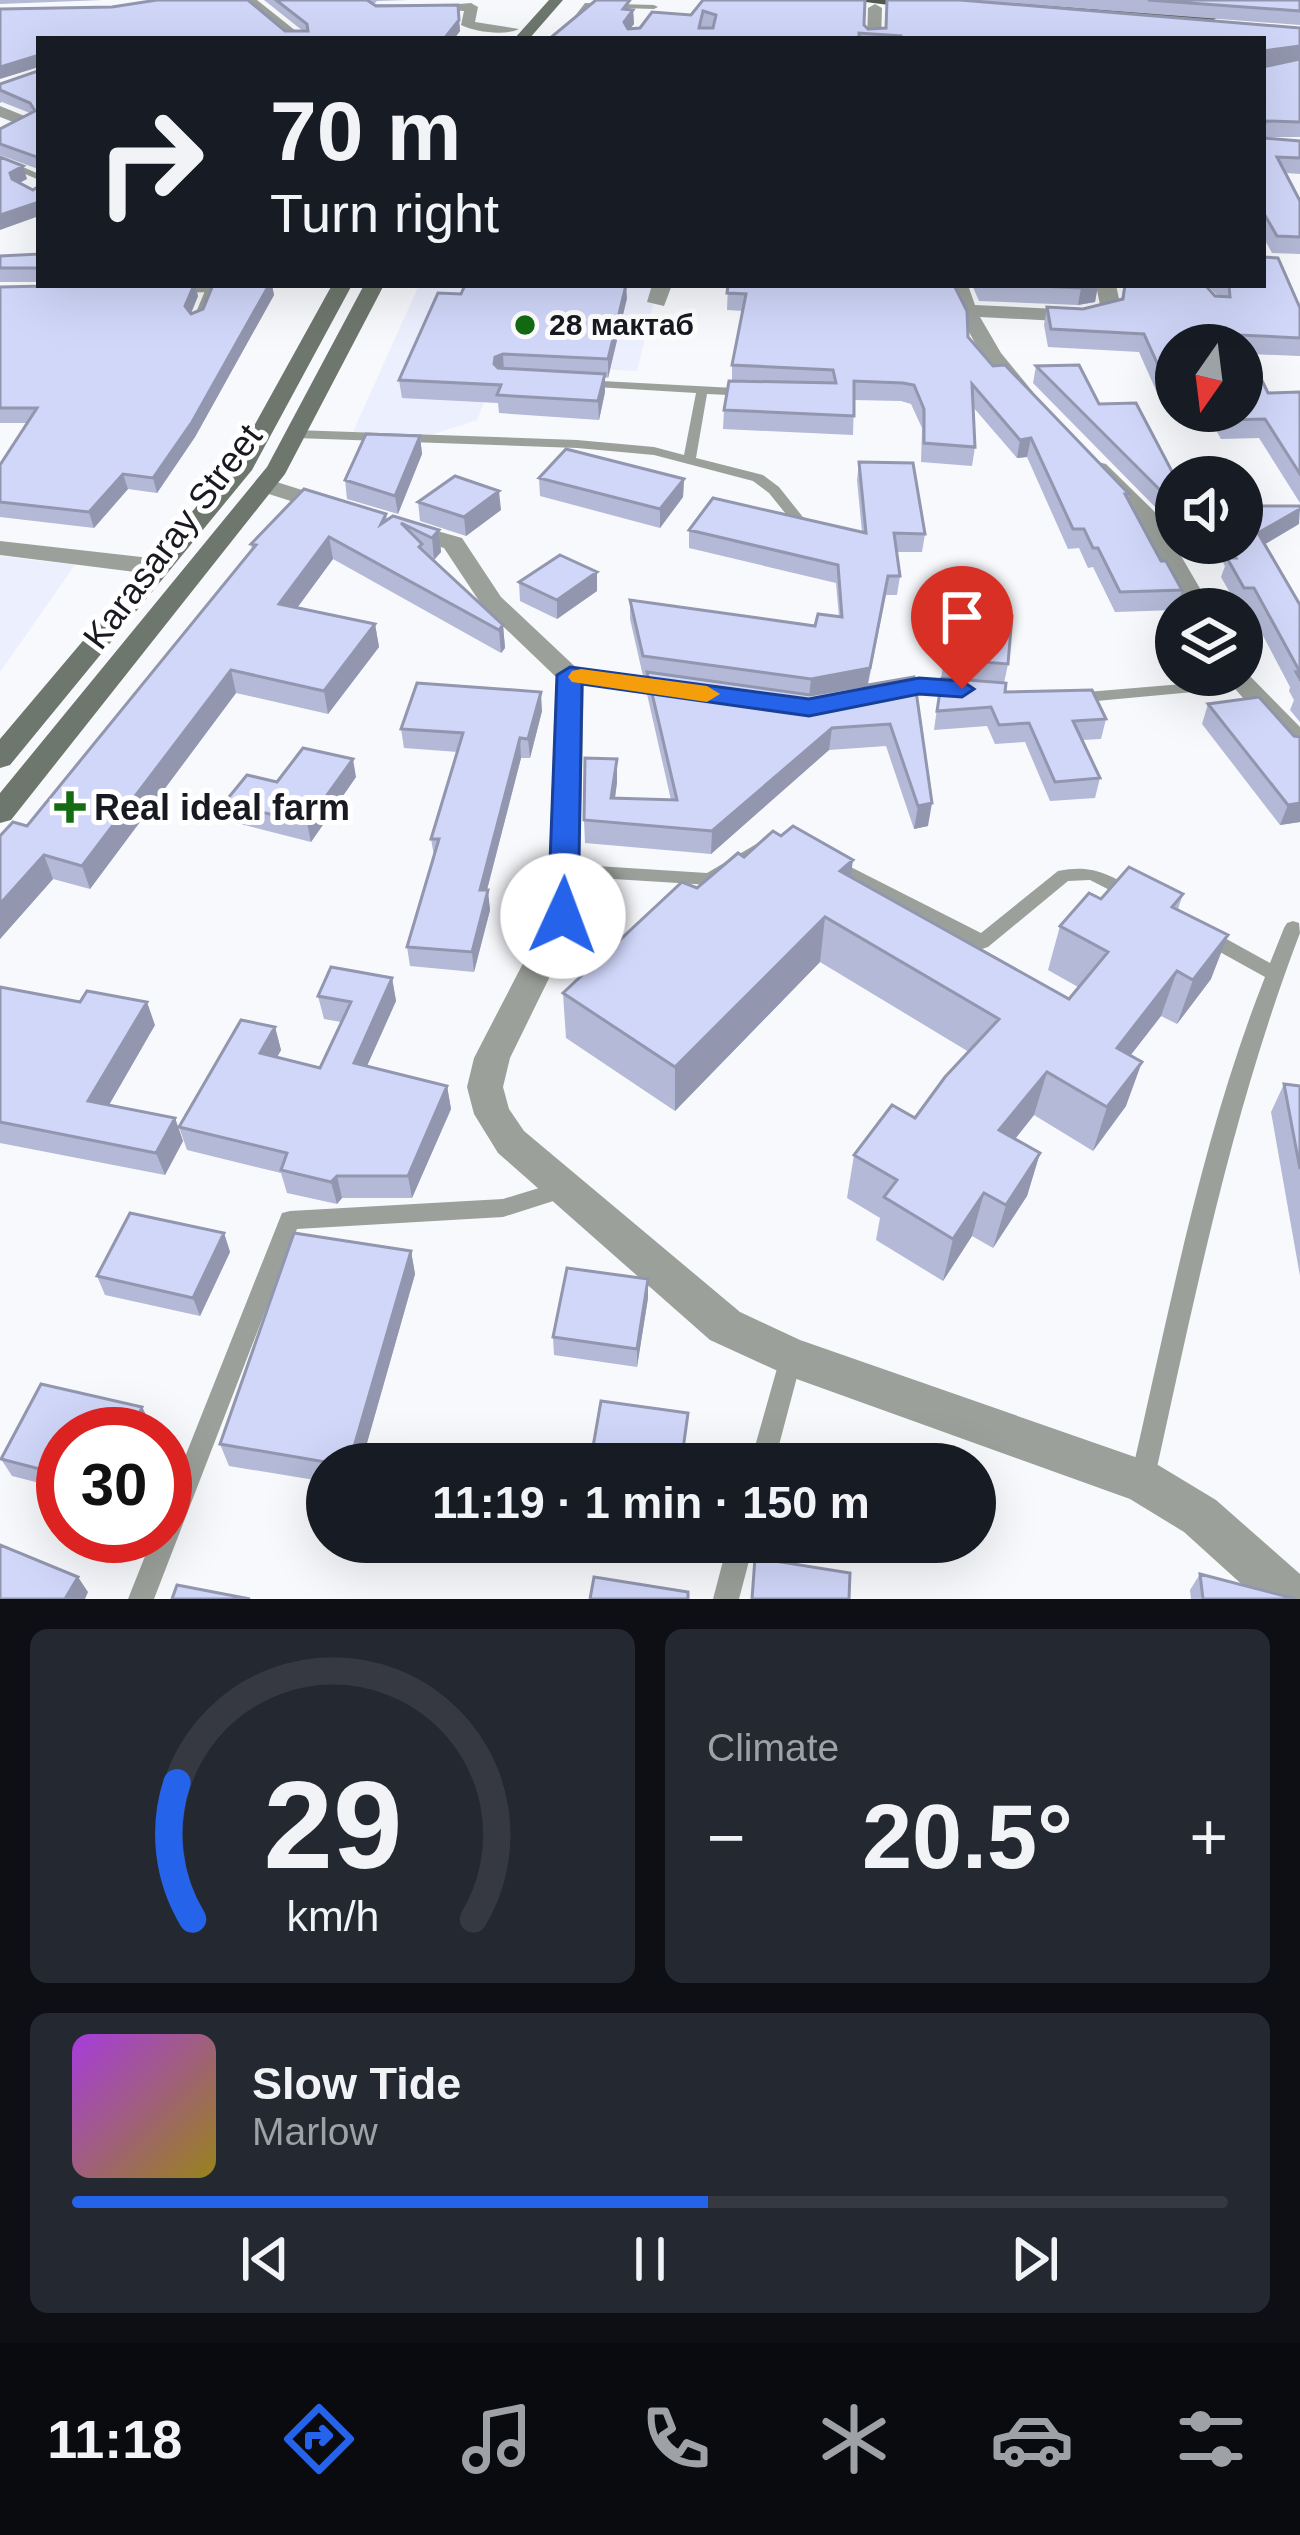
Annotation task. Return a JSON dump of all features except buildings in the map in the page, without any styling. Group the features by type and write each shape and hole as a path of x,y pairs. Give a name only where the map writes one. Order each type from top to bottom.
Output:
{"main road":[{"path":"512,36 534,0"},
{"path":"512,36 556,0"},
{"path":"857,0 940,7"},
{"path":"962,4 1228,24"},
{"name":"Karasaray Street","path":"0,758 244,465 340,288"},
{"name":"Karasaray Street","path":"0,813 264,485 372,288"}],"street":[{"path":"249,0 295,36"},
{"path":"401,9 471,7 468,25 512,36"},
{"path":"874,36 875,8"},
{"path":"0,111 26,122 0,134"},
{"path":"146,289 168,288"},
{"path":"959,288 998,368 1031,401"},
{"path":"966,310 1078,316 1112,308 1106,288"},
{"path":"1081,451 1147,518 1187,588"},
{"path":"264,485 453,543 492,602 570,675 563,916 492,1058 485,1088 492,1114 512,1142 724,1326 791,1357 1142,1481 1200,1516 1293,1599"},
{"path":"0,548 159,567"},
{"path":"1255,696 1300,745"}],"lane":[{"path":"643,23 657,4"},
{"path":"563,36 588,5 657,4"},
{"path":"0,160 36,178"},
{"path":"22,188 36,181"},
{"path":"197,322 211,288"},
{"path":"1118,288 1130,289"},
{"path":"568,383 764,393"},
{"path":"690,458 702,390"},
{"path":"295,434 577,443 690,458 758,478 775,490 807,531"},
{"path":"1147,518 1155,518"},
{"path":"570,675 678,690"},
{"path":"875,695 919,686 983,691"},
{"path":"1047,696 1090,700 1155,691"},
{"path":"565,870 710,879 760,845 792,843"},
{"path":"813,854 982,942 1064,875 1093,874 1153,907"},
{"path":"1142,1481 1214,1181 1274,974 1293,928"},
{"path":"1193,929 1274,974"},
{"path":"141,1599 290,1220 503,1208 563,1190"},
{"path":"768,1443 791,1357"},
{"path":"725,1599 735,1563"}],"shaded area":[{"name":"28 мактаб","path":"418,288 657,288 637,371 516,365 496,372 477,420 434,434 353,432"},
{"path":"0,556 75,565 0,672"}],"slow traffic":[{"path":"581,677 707,694"}],"place":[{"name":"28 мактаб","path":"525,325"},
{"name":"Real ideal farm","path":"70,807"}],"route":[{"path":"563,916 570,675 809,707 919,686 962,689"}]}
